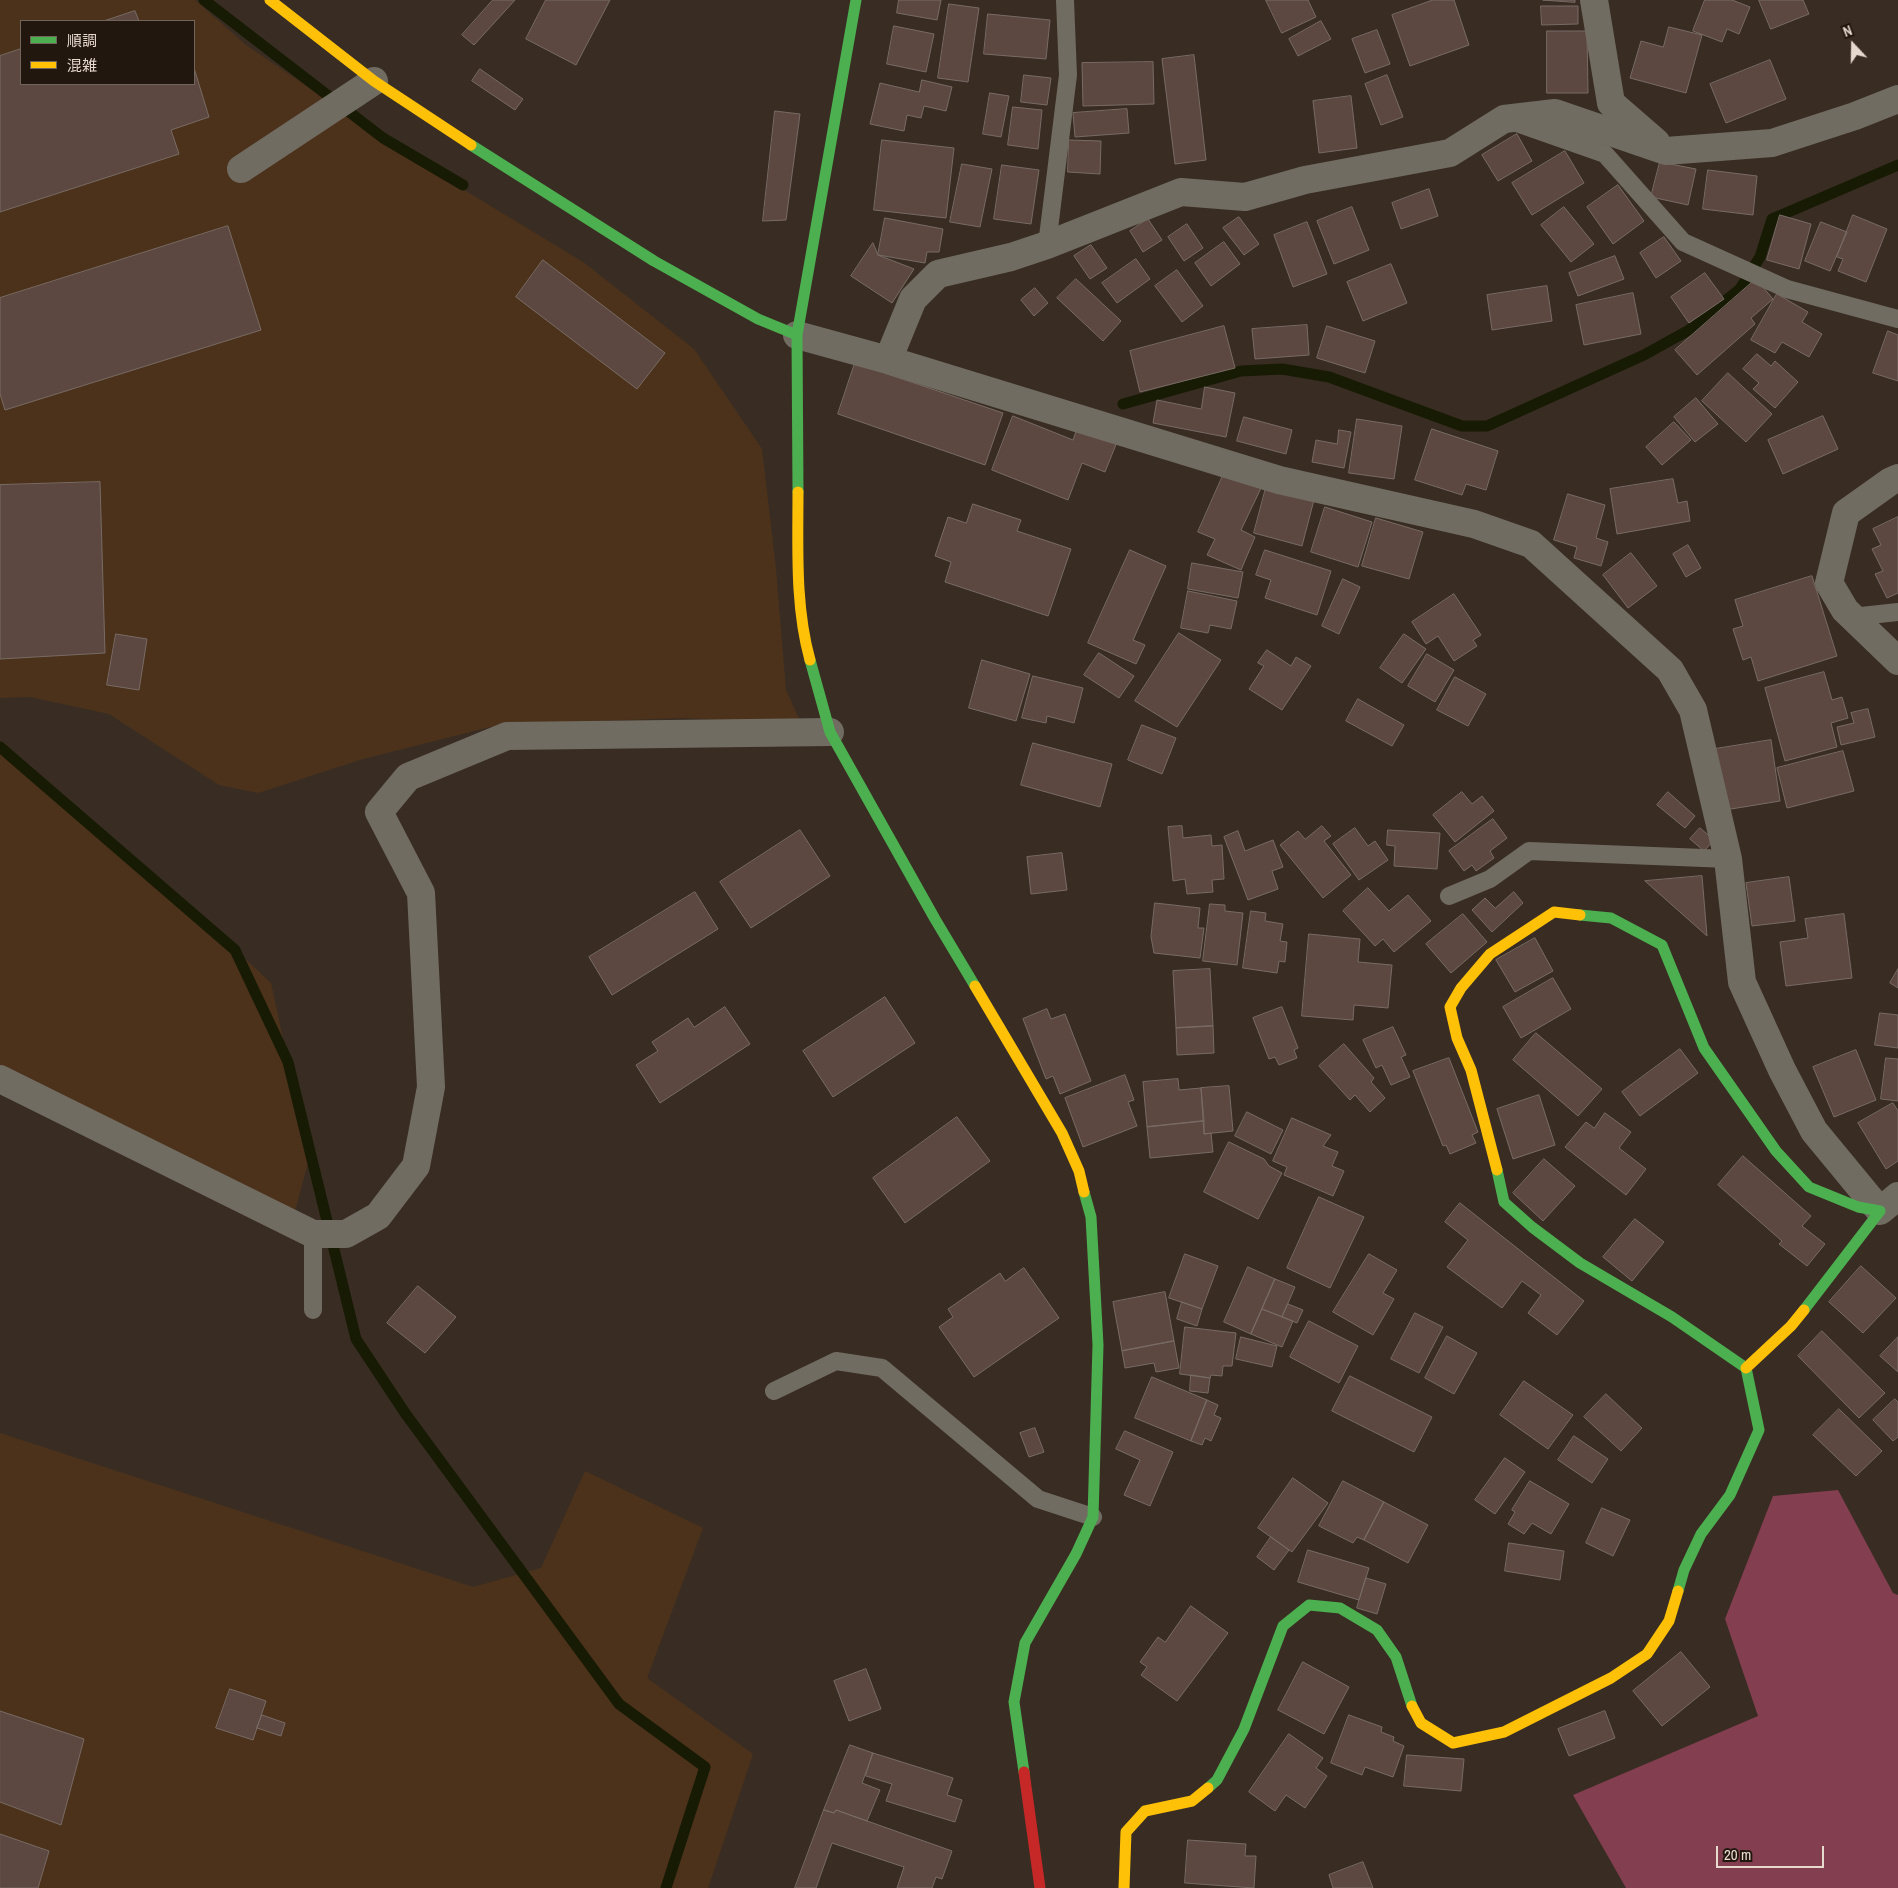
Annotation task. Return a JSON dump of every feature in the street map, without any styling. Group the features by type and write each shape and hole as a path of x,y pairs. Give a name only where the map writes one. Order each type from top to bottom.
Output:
{"street":[{"path":"270,0 374,81 518,176 654,261 758,319 797,335 888,360 1279,480 1474,524 1531,544 1670,670 1693,710 1728,859 1742,982 1782,1070 1814,1131 1889,1204"},
{"path":"856,0 797,335 798,580 803,636 830,732 935,919 1062,1133 1079,1171 1091,1217 1098,1345 1093,1517 1076,1554 1025,1643 1014,1702 1040,1888"},
{"path":"1594,0 1611,103 1666,151"},
{"path":"241,170 374,81"},
{"path":"888,360 913,299 938,274 1011,257 1047,245 1181,192 1244,197 1305,180 1450,153 1504,119 1555,113 1666,151 1772,143 1855,116 1898,99"},
{"path":"1898,478 1846,513 1829,583 1845,610 1898,661"},
{"path":"0,1080 326,1234 378,1216 416,1166 431,1087 421,893 379,812 408,776 506,736 830,732"},
{"path":"1124,1888 1126,1832 1145,1811 1192,1801 1217,1780 1244,1729 1284,1626 1309,1606 1340,1608 1377,1630 1396,1657 1409,1699 1421,1723 1453,1743 1504,1732 1611,1678 1647,1654 1669,1621 1684,1570 1701,1534 1730,1495 1759,1430 1746,1368 1672,1317 1580,1263 1532,1227 1504,1202 1488,1129 1472,1070 1457,1038 1450,1007 1461,988 1490,954 1554,912 1611,918 1662,945 1704,1048 1776,1151 1809,1187 1858,1207 1889,1204"},
{"path":"1746,1368 1791,1326 1889,1204"}],"lane":[{"path":"1047,245 1068,75 1065,0"},
{"path":"1504,119 1605,154 1683,242 1787,289 1898,318"},
{"path":"1852,617 1898,612"},
{"path":"1449,896 1490,879 1528,851 1728,859"},
{"path":"313,1310 326,1234"},
{"path":"774,1392 836,1362 882,1368 1038,1499 1093,1517"}],"shaded area":[{"path":"0,0 195,0 246,45 423,165 583,262 694,349 762,449 776,569 786,690 801,723 684,718 502,724 363,759 258,793 219,785 109,714 30,697 0,698"},
{"path":"0,747 151,871 271,983 309,1159 295,1211 0,1093"},
{"path":"0,1433 473,1587 541,1568 585,1471 703,1528 647,1678 753,1754 708,1888 0,1888"},
{"path":"1838,1490 1893,1593 1898,1595 1898,1888 1626,1888 1573,1795 1758,1716 1725,1619 1773,1496"}],"building":[{"path":"493,0 515,0 474,45 462,35"},
{"path":"546,0 610,0 576,65 526,39"},
{"path":"899,0 941,0 937,20 897,13"},
{"path":"1266,0 1308,0 1316,17 1282,33"},
{"path":"1433,0 1454,0 1469,45 1410,66 1392,15"},
{"path":"1543,0 1575,0 1575,2"},
{"path":"1705,0 1732,0 1750,7 1739,34 1727,29 1722,42 1693,31"},
{"path":"1759,0 1803,0 1809,14 1771,29"},
{"path":"949,4 979,8 968,82 938,78"},
{"path":"1541,6 1578,6 1578,24 1542,25"},
{"path":"135,11 139,20 107,20"},
{"path":"988,14 1050,20 1046,59 984,54"},
{"path":"1321,21 1331,39 1298,56 1289,39"},
{"path":"894,26 934,34 926,72 887,64"},
{"path":"1669,27 1702,35 1686,93 1630,78 1641,41 1663,47"},
{"path":"1377,30 1390,64 1365,73 1352,39"},
{"path":"1547,31 1587,31 1588,93 1547,93"},
{"path":"20,49 20,85 195,85 195,71 209,117 171,130 179,154 0,212 0,56"},
{"path":"1194,55 1206,160 1175,164 1162,59"},
{"path":"1770,60 1786,99 1726,123 1710,84"},
{"path":"1153,62 1154,104 1083,106 1082,63"},
{"path":"480,69 523,99 515,110 472,81"},
{"path":"1024,75 1051,78 1047,105 1021,102"},
{"path":"1387,75 1403,117 1381,125 1365,84"},
{"path":"922,80 952,87 946,111 924,106 921,118 907,115 904,131 870,124 880,83 919,92"},
{"path":"990,93 1009,96 1001,137 983,134"},
{"path":"1351,96 1357,148 1319,153 1313,101"},
{"path":"1013,107 1042,110 1038,149 1008,145"},
{"path":"1127,109 1129,133 1075,137 1073,113"},
{"path":"775,111 800,114 786,220 763,221"},
{"path":"1517,134 1532,161 1498,181 1482,155"},
{"path":"882,140 954,148 946,218 874,210"},
{"path":"1069,140 1101,141 1100,174 1068,172"},
{"path":"1565,151 1584,183 1532,215 1512,183"},
{"path":"1660,162 1696,169 1688,205 1651,197"},
{"path":"962,164 992,169 980,227 950,222"},
{"path":"1002,165 1039,170 1031,224 994,219"},
{"path":"1708,170 1757,176 1753,215 1703,209"},
{"path":"1618,185 1644,221 1613,244 1587,207"},
{"path":"1429,189 1438,216 1401,229 1392,203"},
{"path":"1352,207 1369,250 1334,264 1317,221"},
{"path":"1564,207 1594,244 1571,262 1541,225"},
{"path":"1780,215 1811,224 1799,269 1767,260"},
{"path":"1853,215 1887,229 1866,282 1838,271 1843,259 1837,257"},
{"path":"1239,217 1259,244 1244,255 1223,228"},
{"path":"885,218 943,229 939,252 927,252 925,263 878,255"},
{"path":"1148,219 1162,240 1143,252 1130,231"},
{"path":"1307,222 1327,274 1293,287 1274,235"},
{"path":"1821,222 1847,232 1830,271 1805,261"},
{"path":"1187,224 1203,248 1184,261 1168,237"},
{"path":"228,226 261,330 5,410 0,394 0,298"},
{"path":"1664,237 1681,261 1656,278 1640,253"},
{"path":"1224,242 1240,264 1211,286 1195,263"},
{"path":"873,243 878,255 914,269 892,303 851,276"},
{"path":"1091,245 1107,268 1090,279 1074,256"},
{"path":"1615,256 1624,279 1578,296 1569,273"},
{"path":"1136,259 1150,279 1117,303 1102,283"},
{"path":"543,260 665,353 637,389 516,297"},
{"path":"1391,264 1407,303 1363,321 1347,282"},
{"path":"1177,270 1203,306 1182,322 1155,286"},
{"path":"1705,273 1724,299 1689,323 1671,297"},
{"path":"1076,279 1121,321 1103,341 1057,298"},
{"path":"1756,279 1773,299 1751,318 1755,324 1697,375 1675,350"},
{"path":"1547,286 1552,321 1492,330 1487,295"},
{"path":"1035,288 1048,303 1034,316 1021,300"},
{"path":"1633,293 1641,334 1584,345 1576,305"},
{"path":"1777,294 1808,312 1802,322 1822,334 1809,357 1782,342 1775,353 1751,340"},
{"path":"1307,325 1309,355 1255,359 1252,329"},
{"path":"1224,326 1235,368 1140,392 1130,351"},
{"path":"1327,326 1375,341 1365,373 1317,358"},
{"path":"1888,331 1898,335 1898,381 1873,373"},
{"path":"1757,354 1771,366 1775,361 1798,382 1775,408 1753,389 1759,383 1743,369"},
{"path":"855,363 1003,413 985,465 838,414"},
{"path":"1728,373 1772,414 1746,442 1702,401"},
{"path":"1205,387 1235,393 1226,437 1153,423 1157,400 1201,409"},
{"path":"1696,398 1718,424 1695,442 1674,417"},
{"path":"1013,416 1073,440 1078,426 1117,442 1105,472 1082,463 1068,500 992,470"},
{"path":"1823,416 1838,449 1783,474 1768,440"},
{"path":"1244,417 1292,430 1286,454 1237,441"},
{"path":"1357,419 1402,426 1394,479 1349,473"},
{"path":"1674,422 1691,440 1662,465 1646,447"},
{"path":"1432,429 1498,451 1486,490 1466,484 1462,495 1415,480"},
{"path":"1339,430 1351,432 1344,468 1312,462 1316,440 1337,444"},
{"path":"1225,471 1262,486 1241,530 1255,537 1241,570 1207,555 1215,539 1198,532"},
{"path":"1673,479 1678,503 1687,501 1690,521 1617,534 1610,489"},
{"path":"100,482 105,653 0,659 0,485"},
{"path":"1267,484 1315,496 1302,546 1254,533"},
{"path":"1568,494 1605,505 1596,538 1608,542 1601,566 1574,558 1577,547 1554,540"},
{"path":"973,504 1021,520 1017,531 1071,549 1048,616 945,582 951,562 935,556 948,517 966,523"},
{"path":"1325,507 1372,522 1358,567 1311,552"},
{"path":"1898,517 1898,593 1887,598 1875,574 1883,571 1872,549 1881,545 1873,529"},
{"path":"1376,518 1423,532 1409,579 1362,566"},
{"path":"1688,545 1701,568 1686,577 1673,554"},
{"path":"1130,550 1166,566 1133,640 1145,645 1136,664 1088,643"},
{"path":"1265,550 1331,571 1317,615 1265,598 1271,580 1256,575"},
{"path":"1631,553 1657,586 1628,608 1603,575"},
{"path":"1192,563 1243,572 1238,598 1188,589"},
{"path":"1812,576 1837,656 1758,681 1751,657 1743,660 1733,629 1743,626 1735,600"},
{"path":"1343,579 1360,587 1339,634 1322,626"},
{"path":"1188,591 1237,601 1231,629 1210,625 1208,633 1181,628"},
{"path":"1454,594 1481,635 1473,640 1477,646 1454,661 1438,636 1426,644 1412,622"},
{"path":"1179,633 1221,660 1177,727 1135,701"},
{"path":"116,634 147,639 139,690 107,685"},
{"path":"1404,634 1426,649 1402,683 1380,668"},
{"path":"1267,650 1291,666 1296,657 1311,666 1282,710 1249,689 1264,666 1258,663"},
{"path":"1099,653 1134,676 1119,698 1084,675"},
{"path":"1427,654 1454,670 1435,702 1408,686"},
{"path":"982,660 1030,674 1016,721 969,708"},
{"path":"1824,672 1832,700 1842,697 1848,718 1831,723 1837,747 1785,761 1765,688"},
{"path":"1033,676 1083,688 1074,723 1047,716 1046,723 1022,718"},
{"path":"1455,677 1486,694 1468,726 1437,710"},
{"path":"1358,699 1404,725 1392,746 1346,721"},
{"path":"1868,709 1875,737 1841,745 1837,727 1854,723 1851,713"},
{"path":"1142,725 1176,738 1162,774 1128,760"},
{"path":"1771,740 1780,801 1725,810 1715,749"},
{"path":"1033,743 1112,764 1100,807 1021,785"},
{"path":"1843,751 1854,791 1787,808 1777,768"},
{"path":"1462,792 1472,804 1482,796 1494,811 1455,842 1433,815"},
{"path":"1668,792 1695,816 1685,828 1657,805"},
{"path":"1493,819 1507,838 1490,851 1494,858 1476,871 1472,865 1464,871 1449,851"},
{"path":"1182,826 1183,838 1211,835 1212,846 1222,845 1224,879 1212,880 1213,892 1187,894 1185,879 1173,881 1168,827"},
{"path":"1322,826 1331,836 1324,841 1351,875 1323,898 1280,845 1298,831 1305,839"},
{"path":"1355,828 1368,846 1375,841 1388,860 1359,880 1333,844"},
{"path":"1700,828 1714,840 1704,851 1690,839"},
{"path":"800,830 830,876 751,928 720,882"},
{"path":"1388,830 1440,833 1437,869 1394,866 1395,846 1387,845"},
{"path":"1238,831 1245,851 1273,840 1283,867 1272,871 1278,889 1248,900 1224,837"},
{"path":"1062,853 1067,890 1031,894 1027,857"},
{"path":"1702,876 1707,936 1645,881"},
{"path":"1789,877 1795,921 1752,926 1746,883"},
{"path":"1368,888 1389,911 1408,895 1431,921 1394,952 1383,939 1375,946 1343,911"},
{"path":"695,892 718,929 612,995 589,957"},
{"path":"1514,892 1523,903 1492,932 1472,910 1485,898 1495,908"},
{"path":"1155,903 1200,908 1198,928 1204,928 1200,958 1154,953 1151,937"},
{"path":"1210,904 1225,905 1225,911 1243,913 1237,965 1203,961"},
{"path":"1251,911 1266,913 1265,921 1283,924 1280,941 1287,942 1285,962 1279,961 1277,973 1243,968"},
{"path":"1463,914 1487,942 1451,973 1426,944"},
{"path":"1844,914 1852,978 1786,986 1780,942 1808,938 1805,919"},
{"path":"1309,934 1360,939 1358,962 1392,965 1388,1008 1354,1005 1353,1020 1302,1016"},
{"path":"1535,938 1553,971 1515,992 1496,960"},
{"path":"1210,969 1213,1026 1176,1028 1173,971"},
{"path":"1898,969 1898,988 1890,983"},
{"path":"1553,978 1571,1009 1521,1038 1503,1007"},
{"path":"885,997 915,1043 833,1097 803,1051"},
{"path":"725,1007 750,1044 660,1103 636,1065 658,1051 652,1042 688,1018 694,1027"},
{"path":"1282,1007 1298,1048 1294,1050 1297,1058 1279,1065 1275,1057 1269,1059 1253,1018"},
{"path":"1047,1009 1051,1019 1065,1014 1091,1081 1060,1094 1053,1076 1046,1079 1023,1019"},
{"path":"1880,1013 1898,1015 1898,1048 1875,1045"},
{"path":"1213,1026 1214,1053 1177,1055 1176,1028"},
{"path":"1393,1027 1406,1055 1401,1057 1410,1077 1391,1085 1382,1065 1376,1068 1363,1040"},
{"path":"1536,1033 1602,1089 1578,1116 1513,1060"},
{"path":"1344,1044 1374,1078 1371,1082 1385,1098 1370,1112 1355,1095 1350,1100 1319,1066"},
{"path":"1680,1049 1698,1073 1640,1116 1622,1092"},
{"path":"1856,1050 1876,1100 1834,1117 1813,1067"},
{"path":"1449,1058 1478,1132 1472,1135 1476,1143 1450,1154 1446,1145 1443,1146 1413,1071"},
{"path":"1886,1058 1898,1059 1898,1101 1881,1099"},
{"path":"1125,1075 1134,1100 1128,1102 1137,1126 1083,1147 1065,1098"},
{"path":"1178,1079 1179,1090 1201,1088 1204,1121 1147,1127 1143,1082"},
{"path":"1229,1086 1233,1131 1204,1134 1201,1088"},
{"path":"1539,1095 1555,1145 1513,1159 1497,1109"},
{"path":"1893,1103 1898,1111 1898,1161 1886,1169 1858,1123"},
{"path":"1247,1112 1283,1130 1271,1154 1235,1136"},
{"path":"1605,1113 1631,1132 1619,1148 1646,1169 1626,1195 1565,1147 1586,1122 1594,1128"},
{"path":"957,1117 990,1161 905,1223 873,1178"},
{"path":"1292,1118 1331,1135 1323,1146 1338,1152 1332,1166 1344,1171 1333,1196 1284,1175 1287,1167 1273,1161"},
{"path":"1204,1121 1204,1134 1211,1133 1213,1152 1150,1158 1147,1127"},
{"path":"1229,1142 1264,1159 1269,1166 1282,1173 1258,1219 1204,1192"},
{"path":"1743,1156 1811,1216 1802,1226 1825,1244 1807,1266 1779,1244 1782,1241 1718,1185"},
{"path":"1544,1159 1575,1186 1543,1221 1513,1193"},
{"path":"1319,1197 1364,1217 1330,1288 1287,1268"},
{"path":"1460,1203 1584,1301 1557,1335 1528,1313 1541,1295 1522,1281 1502,1308 1447,1267 1468,1240 1445,1222"},
{"path":"1635,1219 1664,1242 1632,1281 1603,1257"},
{"path":"1185,1254 1218,1266 1202,1309 1169,1298"},
{"path":"1369,1254 1397,1270 1383,1293 1394,1299 1373,1335 1333,1312"},
{"path":"1861,1266 1896,1298 1863,1333 1829,1302"},
{"path":"1248,1267 1275,1279 1251,1334 1224,1322"},
{"path":"1024,1268 1059,1318 974,1377 939,1327 953,1317 948,1309 1000,1273 1005,1281"},
{"path":"1275,1279 1295,1287 1282,1317 1262,1309"},
{"path":"418,1286 456,1317 425,1353 387,1323"},
{"path":"1165,1292 1174,1341 1122,1351 1113,1302"},
{"path":"1182,1302 1202,1309 1197,1326 1177,1319"},
{"path":"1288,1304 1303,1310 1297,1323 1282,1317"},
{"path":"1262,1309 1293,1321 1282,1347 1251,1334"},
{"path":"1415,1313 1443,1327 1419,1373 1391,1359"},
{"path":"1309,1321 1358,1346 1339,1383 1290,1357"},
{"path":"1185,1327 1236,1333 1232,1366 1223,1366 1222,1376 1211,1375 1210,1378 1180,1374"},
{"path":"1822,1331 1885,1393 1859,1418 1798,1356"},
{"path":"1447,1336 1477,1353 1454,1394 1425,1378"},
{"path":"1241,1337 1277,1346 1272,1367 1236,1359"},
{"path":"1898,1337 1898,1372 1880,1356"},
{"path":"1174,1341 1179,1368 1156,1372 1154,1363 1125,1368 1122,1351"},
{"path":"1191,1375 1210,1378 1208,1393 1190,1391"},
{"path":"1350,1376 1432,1417 1414,1452 1332,1411"},
{"path":"1152,1377 1207,1400 1191,1441 1135,1418"},
{"path":"1524,1381 1573,1415 1548,1449 1500,1415"},
{"path":"1606,1394 1642,1428 1621,1451 1584,1417"},
{"path":"1895,1399 1898,1402 1898,1437 1893,1441 1873,1420"},
{"path":"1207,1400 1218,1405 1214,1415 1221,1418 1211,1441 1205,1438 1202,1445 1191,1441"},
{"path":"1839,1409 1882,1451 1856,1476 1813,1435"},
{"path":"1035,1428 1044,1452 1029,1457 1020,1433"},
{"path":"1125,1431 1173,1452 1150,1506 1124,1495 1140,1460 1116,1449"},
{"path":"1574,1436 1608,1459 1592,1483 1558,1460"},
{"path":"1505,1458 1525,1472 1495,1514 1475,1500"},
{"path":"1293,1478 1328,1503 1292,1552 1258,1528"},
{"path":"1343,1481 1384,1502 1364,1540 1357,1537 1353,1543 1319,1526"},
{"path":"1530,1481 1569,1504 1551,1534 1532,1523 1524,1534 1508,1524 1515,1512 1512,1510"},
{"path":"1384,1502 1428,1525 1408,1563 1364,1540"},
{"path":"1602,1508 1630,1520 1613,1556 1586,1543"},
{"path":"1271,1537 1289,1550 1274,1570 1257,1557"},
{"path":"1509,1543 1564,1551 1560,1580 1505,1571"},
{"path":"1308,1550 1369,1568 1359,1600 1298,1582"},
{"path":"1366,1578 1386,1584 1377,1614 1357,1608"},
{"path":"1191,1606 1228,1633 1177,1701 1141,1675 1147,1667 1140,1662 1158,1637 1165,1642"},
{"path":"1681,1652 1710,1687 1662,1726 1633,1691"},
{"path":"1303,1662 1349,1687 1324,1734 1278,1710"},
{"path":"866,1669 881,1709 849,1721 834,1681"},
{"path":"230,1689 266,1701 253,1740 216,1728"},
{"path":"0,1711 84,1739 61,1825 0,1802"},
{"path":"1605,1711 1615,1738 1569,1756 1558,1729"},
{"path":"262,1715 285,1723 281,1736 257,1728"},
{"path":"1349,1715 1382,1727 1381,1732 1394,1737 1393,1741 1404,1746 1393,1777 1365,1767 1362,1775 1331,1763"},
{"path":"1289,1734 1323,1758 1316,1768 1327,1776 1305,1808 1286,1795 1275,1811 1249,1792"},
{"path":"850,1745 873,1753 862,1783 880,1790 867,1821 836,1810 834,1813 824,1810"},
{"path":"873,1753 953,1778 947,1795 962,1800 955,1822 886,1801 892,1784 866,1776"},
{"path":"1407,1755 1464,1759 1461,1791 1404,1786"},
{"path":"824,1810 834,1813 836,1810 952,1851 942,1879 936,1877 932,1888 897,1888 904,1867 832,1843 816,1888 795,1888"},
{"path":"0,1834 49,1851 38,1888 0,1888"},
{"path":"1188,1840 1246,1844 1245,1856 1256,1856 1254,1888 1185,1883"},
{"path":"1363,1862 1373,1888 1333,1888 1329,1875"}],"waterway":[{"path":"204,0 383,138 463,185"},
{"path":"1123,404 1241,371 1282,369 1329,377 1462,426 1487,426 1644,355 1689,330 1740,289 1760,257 1772,219 1898,165"},
{"path":"0,747 235,950 288,1062 356,1339 405,1413 619,1704 705,1767 666,1888"}],"traffic: fast":[{"path":"798,492 797,335 856,0"},
{"path":"471,145 654,261 758,319 797,335"},
{"path":"810,660 830,732 935,919 975,986"},
{"path":"1580,915 1611,918 1662,945 1704,1048 1776,1151 1809,1187 1858,1207 1880,1211 1804,1310"},
{"path":"1497,1170 1504,1202 1532,1227 1580,1263 1672,1317 1746,1368 1759,1430 1730,1495 1701,1534 1684,1570 1678,1591"},
{"path":"1024,1772 1014,1702 1025,1643 1076,1554 1093,1517 1098,1345 1091,1217 1084,1192"},
{"path":"1208,1788 1217,1780 1244,1729 1283,1626 1309,1605 1340,1608 1377,1630 1396,1657 1412,1706"}],"traffic: slow":[{"path":"270,0 374,81 471,145"},
{"path":"798,492 800,598 805,640 810,660"},
{"path":"1497,1170 1471,1070 1457,1038 1450,1007 1461,988 1490,954 1554,912 1580,915"},
{"path":"975,986 1062,1133 1079,1171 1084,1192"},
{"path":"1746,1368 1791,1326 1804,1310"},
{"path":"1412,1706 1421,1723 1453,1743 1504,1732 1611,1678 1647,1654 1669,1621 1678,1591"},
{"path":"1124,1888 1126,1832 1145,1811 1192,1801 1208,1788"}],"traffic: jam":[{"path":"1024,1772 1040,1888"}]}
